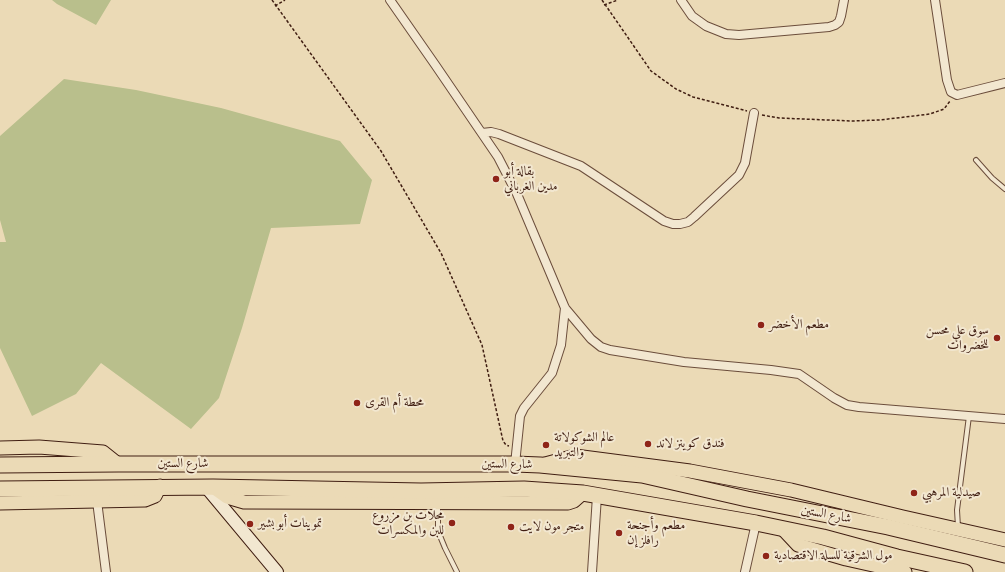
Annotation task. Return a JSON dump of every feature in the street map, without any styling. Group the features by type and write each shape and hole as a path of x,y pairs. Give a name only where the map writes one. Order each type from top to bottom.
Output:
{"highway":[{"name":"شارع الستين","path":"0,465 515,464 642,475 747,499 891,521 957,537 1005,555"},
{"name":"شارع الستين","path":"0,489 77,495 160,486 421,496 524,489 590,495 756,523 823,537 897,557 965,572"}],"main road":[{"path":"0,448 39,447 102,452 118,464"},
{"path":"0,503 77,495 97,501 145,500 155,496 160,486"},
{"path":"421,496 438,502 568,503 590,495"},
{"path":"783,529 798,545 846,559 899,571"},
{"path":"957,537 1005,540"}],"street":[{"path":"390,0 498,157 514,189 564,308 591,339 601,347 610,350 684,362 799,374 834,398 847,405 859,408 1005,419"},
{"path":"681,0 692,16 706,26 726,34 740,35 828,27 835,25 841,16 844,0"},
{"path":"935,0 948,84 951,92 954,94 961,94 1005,83"},
{"path":"482,133 491,132 499,134 581,166 664,221 673,224 680,224 688,222 694,218 739,175 745,164 754,113"},
{"path":"515,464 520,416 524,408 552,373 561,345 564,308"},
{"path":"210,487 277,572"},
{"path":"590,495 592,572"},
{"path":"97,501 106,572"},
{"path":"745,572 756,523"}],"lane":[{"path":"976,160 992,178 1005,189"},
{"path":"957,537 957,510 968,416"},
{"path":"438,502 438,531 457,572"}],"path":[{"path":"272,0 381,151 442,253 482,345 503,440 506,445 517,448"},
{"path":"275,6 285,0"},
{"path":"602,0 651,72 676,89 693,98 779,118 852,121 897,119 930,114 944,109 954,94"},
{"path":"604,5 618,0"}],"green space":[{"path":"52,0 111,0 96,25"},
{"path":"64,79 136,90 221,108 340,141 372,180 360,224 271,228 242,328 219,398 191,429 101,363 76,394 32,416 0,348 0,242 6,242 0,220 0,136"}],"place":[{"name":"بقالة أبو مدين الغرباني","path":"496,179"},
{"name":"مطعم الأخضر","path":"761,325"},
{"name":"سوق علي محسن للخضروات","path":"997,338"},
{"name":"محطة أم القرى","path":"357,403"},
{"name":"فندق كوينز لاند","path":"648,444"},
{"name":"عالم الشوكولاتة والتبريد","path":"546,445"},
{"name":"صيدلية المرهبي","path":"914,493"},
{"name":"محلات بن مزروع للبن والمكسرات","path":"452,523"},
{"name":"تموينات أبو بشير","path":"250,524"},
{"name":"متجر مون لايت","path":"511,527"},
{"name":"مطعم وأجنحة رافلز إن","path":"619,533"},
{"name":"مول الشرقية للسلة الاقتصادية","path":"766,556"}]}
